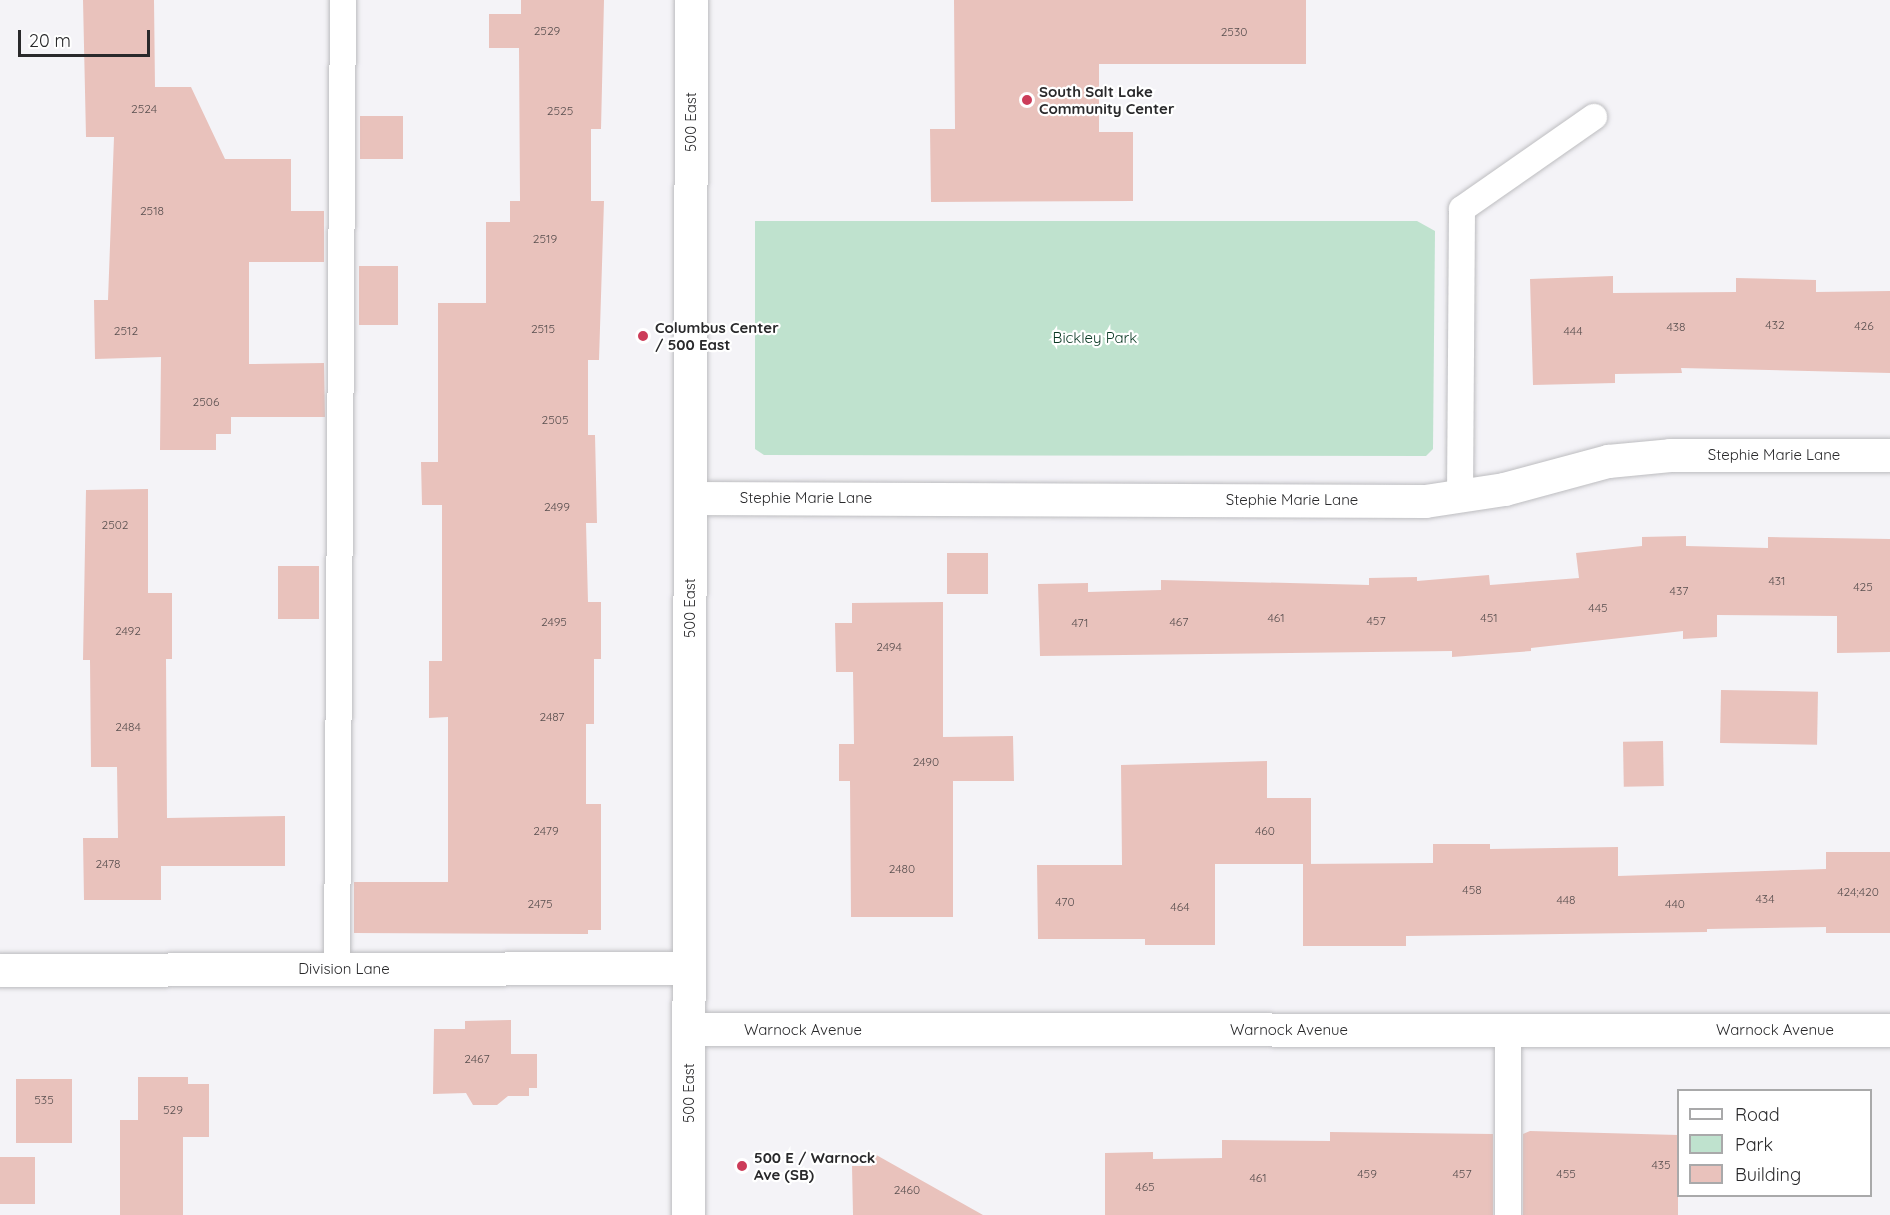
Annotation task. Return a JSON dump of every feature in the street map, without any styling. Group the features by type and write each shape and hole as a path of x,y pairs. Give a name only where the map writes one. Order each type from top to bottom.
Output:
{"street":[{"name":"500 East","path":"688,1215 691,0"},
{"name":"Stephie Marie Lane","path":"690,498 1425,501 1460,497 1618,460 1670,455 1890,455"},
{"name":"Division Lane","path":"0,970 689,968"},
{"name":"Warnock Avenue","path":"689,1029 1890,1030"}],"lane":[{"path":"337,969 343,0"},
{"path":"1460,497 1462,209 1594,117"},
{"path":"1508,1030 1508,1215"}],"green space":[{"name":"Bickley Park","path":"755,221 1417,221 1435,231 1433,449 1426,456 764,455 755,449"}],"building":[{"path":"83,0 154,0 155,87 191,87 225,159 291,159 291,211 324,211 324,262 249,262 249,364 324,363 325,417 231,417 231,434 216,434 216,450 160,450 161,357 95,359 94,300 108,300 114,137 86,137"},
{"path":"521,0 604,0 601,129 591,129 591,201 604,201 599,360 588,360 588,435 595,435 597,523 586,523 588,602 601,602 601,659 594,659 594,724 586,724 586,804 601,804 601,930 588,930 588,934 354,933 354,882 448,882 448,717 429,718 429,661 442,661 442,505 422,505 421,462 438,462 438,303 486,303 486,222 510,222 510,201 520,201 519,48 489,48 489,14 521,14"},
{"name":"South Salt Lake Community Center","path":"954,0 1306,0 1306,64 1099,64 1099,132 1133,132 1133,201 931,202 930,129 955,129"},
{"path":"360,116 403,116 403,159 360,159"},
{"path":"359,266 398,266 398,325 359,325"},
{"path":"1613,276 1613,293 1736,292 1736,278 1816,280 1816,292 1890,291 1890,373 1681,368 1682,373 1615,374 1615,383 1533,385 1530,279"},
{"path":"148,489 148,593 172,593 172,659 166,659 167,818 285,816 285,866 161,866 161,900 84,900 83,838 118,838 117,767 91,767 90,660 83,660 86,490"},
{"path":"1686,536 1686,546 1768,548 1768,537 1890,539 1890,652 1837,653 1837,616 1717,615 1717,637 1683,639 1683,631 1531,648 1531,651 1452,657 1452,651 1040,656 1038,584 1088,583 1088,592 1161,590 1161,580 1369,585 1369,578 1417,577 1417,581 1489,575 1490,585 1579,578 1576,553 1642,546 1642,537"},
{"path":"947,553 988,553 988,594 947,594"},
{"path":"278,566 319,566 319,619 278,619"},
{"path":"943,602 943,737 1013,736 1014,781 953,781 953,917 851,917 850,781 839,781 839,744 854,744 853,672 836,672 835,623 852,623 852,603"},
{"path":"1721,690 1818,692 1817,745 1720,743"},
{"path":"1663,741 1664,786 1624,787 1623,742"},
{"path":"1267,761 1267,798 1311,798 1311,864 1215,864 1215,945 1145,945 1145,939 1038,939 1037,865 1122,865 1121,765"},
{"path":"1433,844 1490,844 1490,849 1618,847 1618,876 1826,869 1826,852 1890,852 1890,933 1826,933 1826,927 1707,929 1707,932 1406,936 1406,946 1303,946 1303,864 1433,863"},
{"path":"511,1020 511,1054 537,1054 537,1088 529,1088 529,1096 508,1096 497,1105 473,1105 466,1093 433,1094 434,1029 465,1029 465,1021"},
{"path":"138,1077 188,1077 188,1084 209,1084 209,1137 183,1137 183,1215 120,1215 120,1120 138,1120"},
{"path":"16,1079 72,1079 72,1143 16,1143"},
{"path":"1530,1131 1677,1135 1678,1215 1523,1215 1523,1134"},
{"path":"1330,1132 1493,1134 1493,1215 1105,1215 1105,1153 1153,1152 1153,1159 1222,1158 1222,1140 1330,1141"},
{"path":"871,1152 983,1215 853,1215 852,1166 872,1166"},
{"path":"0,1157 35,1157 35,1204 0,1204"}],"place":[{"name":"South Salt Lake Community Center","path":"1027,100"},
{"name":"Columbus Center / 500 East","path":"643,336"},
{"name":"500 E / Warnock Ave (SB)","path":"742,1166"}]}
